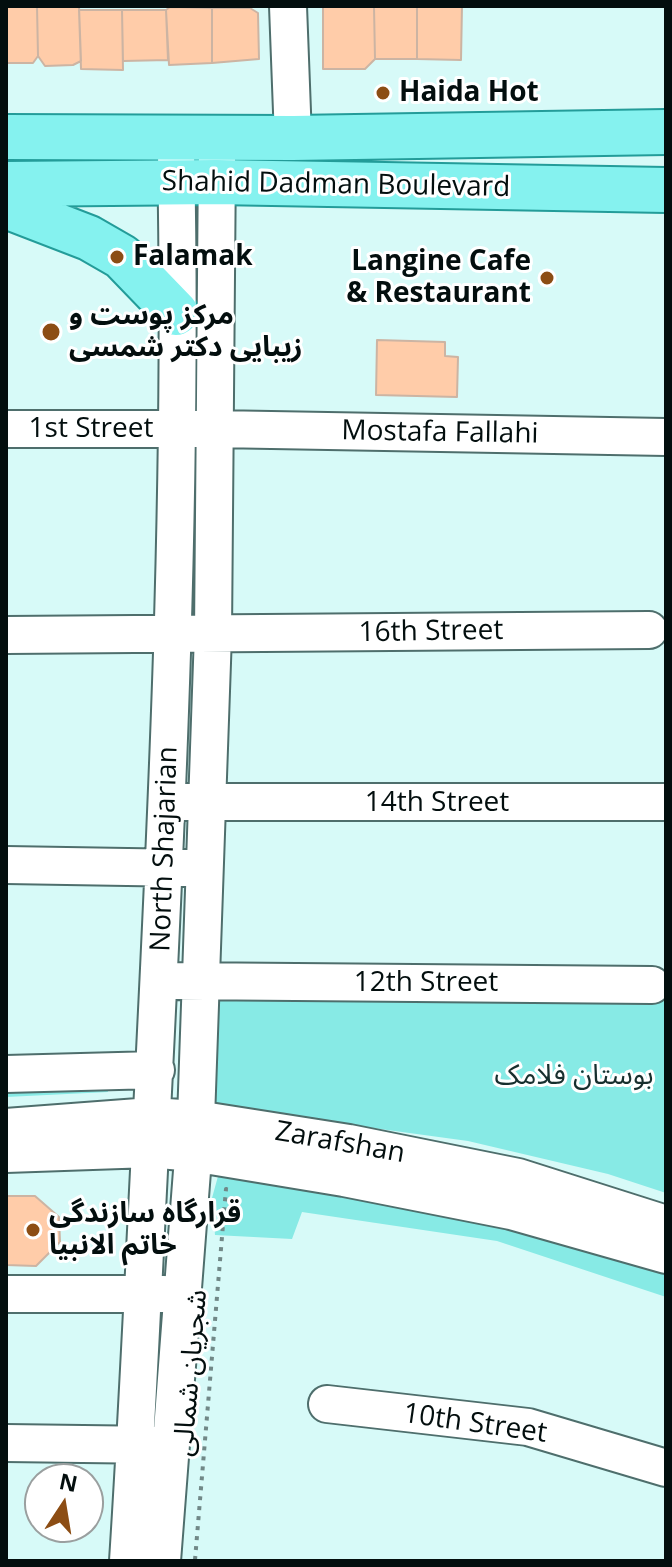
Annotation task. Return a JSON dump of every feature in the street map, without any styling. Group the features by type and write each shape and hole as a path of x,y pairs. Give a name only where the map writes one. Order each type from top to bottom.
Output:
{"main road":[{"name":"Shahid Dadman Boulevard","path":"6,137 293,138 666,132"},
{"name":"Shahid Dadman Boulevard","path":"6,184 196,182 666,190"},
{"path":"6,206 89,238 122,257 176,313"}],"street":[{"path":"288,6 293,138"},
{"name":"North Shajarian","path":"128,1561 182,1295 195,1136 213,634 215,429 196,182 196,137"},
{"name":"North Shajarian","path":"162,1561 143,1293 168,801 176,313 196,182"},
{"name":"1st Street","path":"6,429 176,429"},
{"name":"Mostafa Fallahi","path":"176,429 666,437"},
{"name":"16th Street","path":"6,635 649,630"},
{"name":"14th Street","path":"168,801 666,802"},
{"path":"6,865 205,868"},
{"name":"12th Street","path":"160,980 652,985"},
{"path":"6,1074 156,1070"},
{"name":"Zarafshan","path":"6,1127 349,1143 518,1177 666,1224"},
{"name":"Zarafshan","path":"6,1154 151,1132"},
{"name":"Zarafshan","path":"195,1136 344,1178 511,1211 666,1255"},
{"path":"6,1294 182,1295"},
{"name":"10th Street","path":"327,1404 528,1427 666,1468"},
{"path":"6,1443 153,1445"}],"path":[{"name":"شجریان شمالی","path":"195,1561 226,1189"}],"green space":[{"name":"بوستان فلامک","path":"201,981 666,989 666,1193 608,1174 468,1141 197,1104"},
{"path":"105,1079 108,1092 6,1097 6,1082"},
{"path":"220,1169 275,1174 666,1265 666,1297 497,1241 302,1212 292,1239 215,1235 212,1198"}],"building":[{"path":"37,6 38,56 33,63 6,63 6,7"},
{"path":"37,6 79,6 81,61 73,65 45,66 38,56"},
{"path":"462,6 461,60 417,59 417,7"},
{"path":"170,7 212,8 212,63 169,65 166,10"},
{"path":"323,7 374,7 375,59 365,69 323,69"},
{"path":"374,7 417,7 417,59 375,59"},
{"path":"212,8 250,8 258,13 259,59 212,63"},
{"path":"79,10 122,10 123,70 81,69"},
{"path":"122,10 166,10 168,60 123,61"},
{"path":"377,340 445,342 445,356 458,357 457,397 376,395"},
{"name":"قرارگاه سازندگی خاتم الانبیا","path":"6,1196 35,1196 59,1217 60,1242 36,1266 6,1265"}],"place":[{"name":"Haida Hot","path":"383,93"},
{"name":"Falamak","path":"117,257"},
{"name":"Langine Cafe & Restaurant","path":"547,278"},
{"name":"مرکز پوست و زیبایی دکتر شمسی","path":"51,332"},
{"name":"قرارگاه سازندگی خاتم الانبیا","path":"33,1230"}]}
